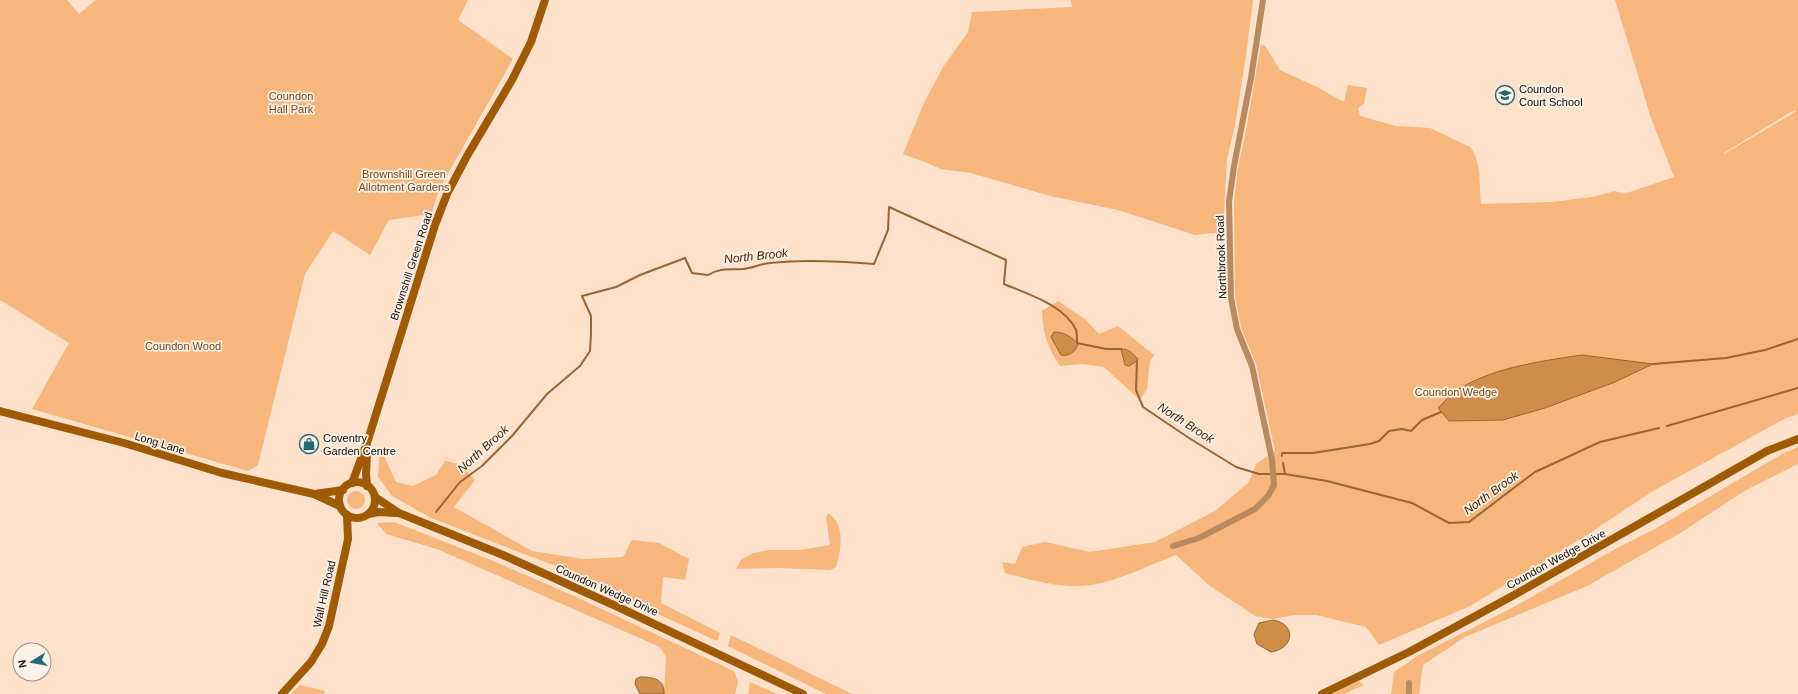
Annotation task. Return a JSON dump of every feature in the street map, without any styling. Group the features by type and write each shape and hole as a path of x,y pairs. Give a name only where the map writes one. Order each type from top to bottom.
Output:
{"main road":[{"name":"Brownshill Green Road","path":"352,483 367,443 435,225 447,194 467,156 512,80 531,42 545,0"},
{"name":"Long Lane","path":"0,411 124,443 222,473 314,494 340,506"},
{"name":"Coundon Wedge Drive","path":"1322,694 1409,652 1516,594 1767,451 1798,439"},
{"path":"367,443 367,486 375,497 373,508 369,514 360,518 352,518 347,515 340,506 339,499 343,490 352,483 367,486"},
{"name":"Long Lane","path":"314,494 343,490"},
{"name":"Coundon Wedge Drive","path":"375,497 399,513 503,555 803,694"},
{"name":"Coundon Wedge Drive","path":"369,514 378,512 399,513"},
{"name":"Wall Hill Road","path":"282,694 308,667 322,644 330,626 349,534 347,515"},
{"name":"Wall Hill Road","path":"349,534 360,518"}],"street":[{"name":"Northbrook Road","path":"1173,546 1198,538 1255,509 1268,496 1274,485 1272,460 1252,366 1237,329 1231,298 1230,202 1234,166 1251,78 1263,0"},
{"path":"1409,683 1409,694"}],"green space":[{"path":"0,0 67,0 79,14 96,0 468,0 458,20 513,59 440,188 431,214 389,220 370,255 333,231 305,274 258,465 248,471 32,409 69,343 0,300"},
{"path":"1071,0 1253,0 1235,125 1227,159 1223,232 1195,235 1118,210 1050,196 971,173 941,169 903,154 924,103 943,67 968,32 972,12 1072,7"},
{"name":"Coundon Wedge","path":"1615,0 1798,0 1798,414 1786,418 1653,491 1584,537 1470,606 1379,645 1366,627 1316,615 1295,615 1272,619 1255,616 1210,586 1176,555 1125,576 1098,584 1084,586 1054,584 1005,573 1002,562 1015,564 1022,547 1045,542 1090,552 1155,542 1215,511 1249,482 1256,464 1275,451 1256,364 1241,328 1235,296 1234,202 1238,167 1261,44 1265,46 1280,70 1317,87 1344,102 1348,85 1367,88 1364,104 1358,108 1360,116 1396,126 1430,128 1470,147 1474,153 1478,167 1481,204 1552,202 1592,197 1615,191 1624,194 1674,177 1651,118","holes":["1794,110 1797,111 1724,154"]},
{"path":"1058,301 1086,320 1099,334 1118,326 1154,355 1150,361 1147,389 1140,400 1104,367 1083,364 1060,366 1046,340 1042,311"},
{"path":"380,447 396,482 413,486 436,475 445,461 460,464 475,480 454,507 532,551 584,559 623,557 632,540 659,543 689,559 685,580 663,577 661,603 720,633 717,641 660,615 605,585 431,518 392,496 378,477"},
{"path":"1798,447 1798,464 1746,490 1682,532 1587,586 1465,637 1423,665 1419,694 1391,694 1394,672 1419,655 1512,608 1617,548 1653,530 1782,454"},
{"path":"352,491 360,491 365,496 363,507 360,509 352,509 347,504 347,496"},
{"path":"828,513 834,518 840,530 841,538 836,567 830,570 778,568 736,569 741,560 753,553 769,550 800,550 830,545 826,518"},
{"path":"394,522 491,560 574,596 734,671 738,682 735,694 664,694 666,657 660,647 437,549 386,534 377,523"},
{"path":"731,635 852,694 826,694 728,646"},
{"path":"1359,681 1364,685 1344,694 1332,694"},
{"path":"750,682 777,694 748,694"},
{"path":"300,685 325,691 324,694 291,694"}],"shaded area":[{"path":"1054,332 1064,334 1076,341 1078,344 1076,349 1067,355 1061,355 1051,337"},
{"path":"1121,349 1126,349 1130,352 1138,359 1137,361 1129,366 1125,365"},
{"path":"1582,355 1653,364 1615,382 1545,408 1503,420 1449,421 1438,408 1453,393 1469,383 1500,371 1533,363"},
{"path":"1273,620 1281,622 1286,626 1290,636 1288,642 1284,646 1279,650 1271,652 1257,644 1254,634 1259,623"},
{"path":"640,677 654,678 660,682 664,689 664,694 640,694 635,684 636,679"}],"waterway":[{"name":"North Brook","path":"436,512 460,482 482,466 512,436 547,394 580,366 590,351 591,334 591,316 582,296 616,287 640,275 685,258 692,273 708,275 725,269 743,269 767,264 796,261 874,264 888,230 889,207 1006,260 1004,284 1044,301 1063,314 1071,321 1076,330 1077,343 1106,349 1121,349"},
{"name":"North Brook","path":"1653,364 1726,358 1765,350 1798,339"},
{"name":"North Brook","path":"1137,361 1136,390 1143,407 1236,467 1259,474 1285,474 1327,481 1412,503 1449,523 1469,522 1535,472 1600,442 1659,428"},
{"name":"North Brook","path":"1667,426 1798,388"},
{"name":"North Brook","path":"1282,456 1282,453 1313,453 1370,444 1379,441 1389,431 1402,429 1411,431 1422,420 1441,412"},
{"name":"North Brook","path":"1283,463 1285,474"}],"place":[{"name":"Coundon Court School","path":"1505,95"},
{"name":"Coventry Garden Centre","path":"309,444"}],"park label":[{"name":"Coundon Hall Park","path":"291,102"},
{"name":"Brownshill Green Allotment Gardens","path":"404,180"},
{"name":"Coundon Wood","path":"183,346"}]}
